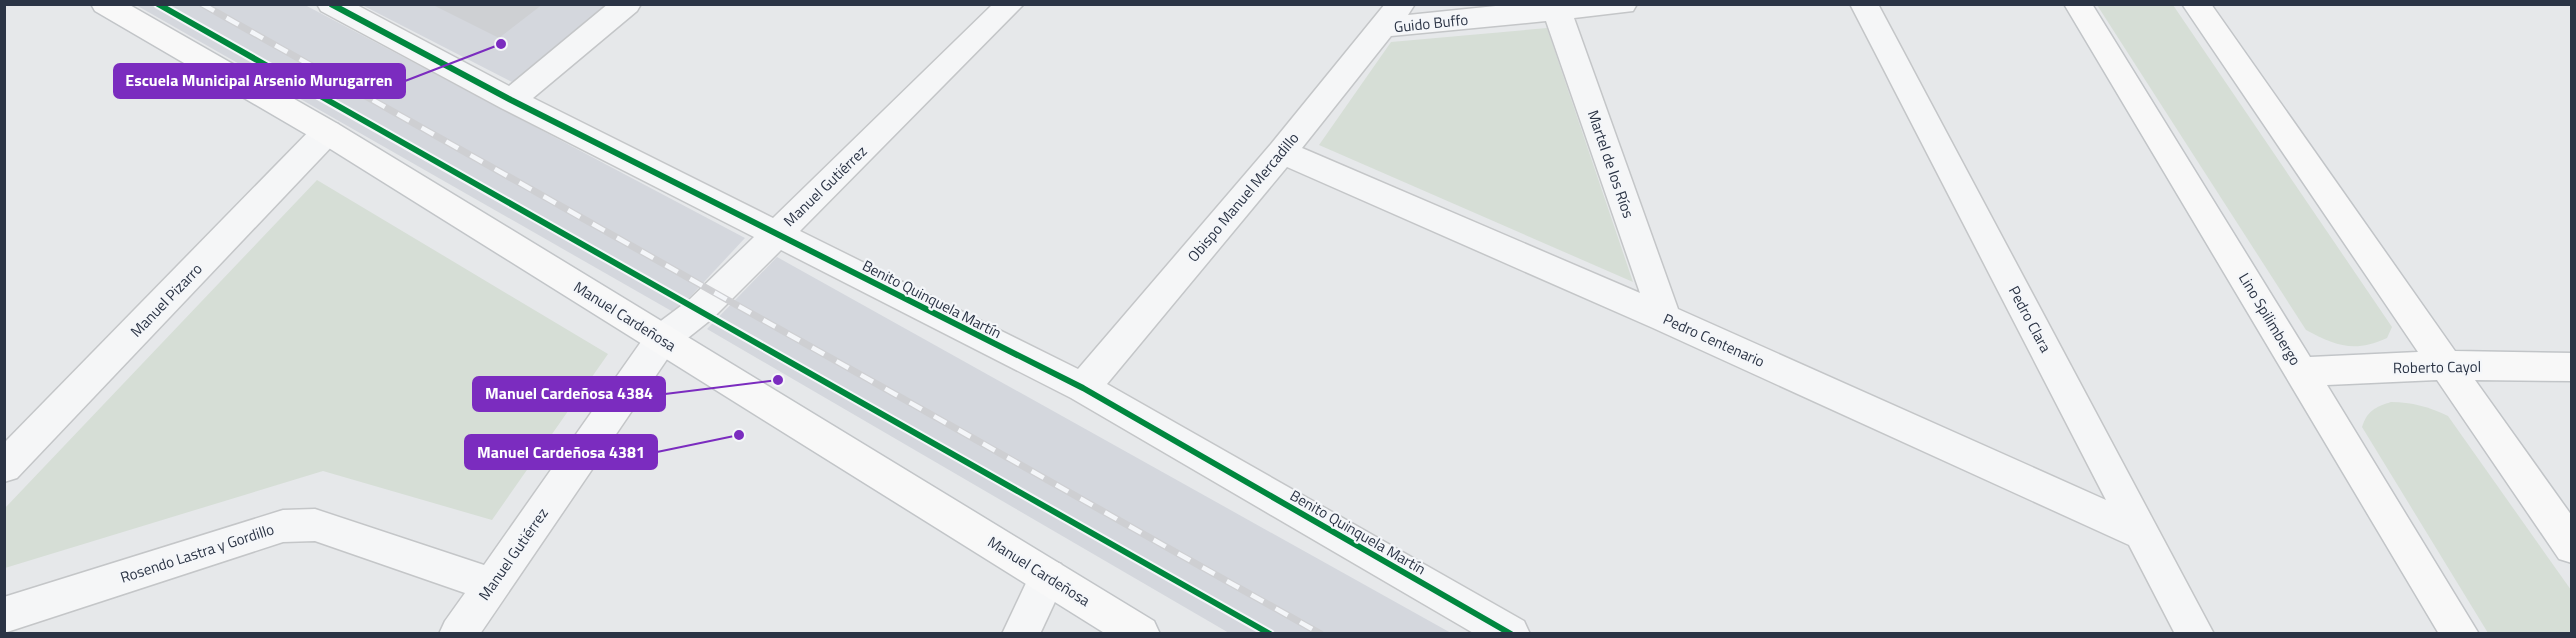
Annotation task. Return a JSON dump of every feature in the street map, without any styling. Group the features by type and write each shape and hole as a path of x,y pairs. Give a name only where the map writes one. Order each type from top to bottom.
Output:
{"main road":[{"name":"Manuel Cardeñosa","path":"105,4 327,132 1141,633"},
{"name":"Lino Spilimbergo","path":"2078,4 2460,633"},
{"path":"2196,4 2571,547"},
{"name":"Roberto Cayol","path":"2302,372 2445,365 2571,367"}],"street":[{"name":"Benito Quinquela Martín","path":"331,4 511,99 1083,388 1511,633"},
{"path":"511,99 627,4"},
{"name":"Manuel Gutiérrez","path":"458,633 662,339 701,309 1010,4"},
{"name":"Guido Buffo","path":"1392,16 1557,11 1623,4"},
{"name":"Pedro Clara","path":"1864,4 2195,633"},
{"name":"Martel de los Ríos","path":"1557,11 1665,318"},
{"name":"Obispo Manuel Mercadillo","path":"1083,388 1282,152 1392,16"},
{"name":"Manuel Pizarro","path":"4,467 327,132"},
{"name":"Pedro Centenario","path":"1282,152 1665,318 2143,534"},
{"name":"Rosendo Lastra y Gordillo","path":"4,615 283,526 315,525 492,585"},
{"path":"1021,633 1048,576"}],"shaded area":[{"path":"136,5 305,5 745,238 675,313"},
{"path":"362,5 612,5 514,83"},
{"path":"2097,5 2173,5 2392,327 2387,338 2365,345 2345,346 2306,330"},
{"path":"1547,28 1633,282 1319,145 1391,42"},
{"path":"317,180 608,354 492,520 323,471 5,568 5,508"},
{"path":"777,257 1451,633 1229,633 707,329"},
{"path":"2391,402 2420,406 2448,416 2571,590 2571,633 2488,633 2362,427 2372,410"}],"building":[{"path":"431,4 543,4 499,38"}],"railway":[{"path":"202,4 1321,634"}],"cycle path":[{"path":"158,4 1270,634"},
{"path":"331,4 511,100 1083,388 1511,634"}],"place":[{"name":"Escuela Municipal Arsenio Murugarren","path":"501,44"},
{"name":"Manuel Cardeñosa 4384","path":"778,380"},
{"name":"Manuel Cardeñosa 4381","path":"739,435"}]}
